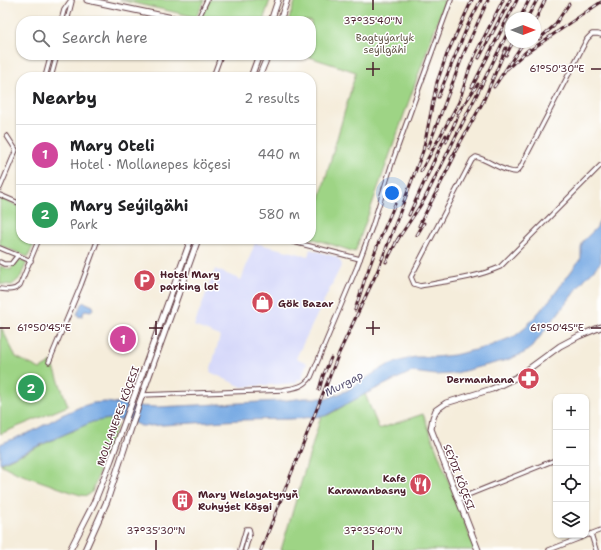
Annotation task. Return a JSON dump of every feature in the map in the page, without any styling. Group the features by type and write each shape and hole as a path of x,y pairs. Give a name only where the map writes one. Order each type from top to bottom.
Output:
{"street":[{"path":"62,16 64,10 72,0"},
{"path":"68,16 72,0"},
{"path":"87,0 163,16"},
{"path":"199,16 207,0"},
{"path":"273,16 278,0"},
{"path":"282,16 288,0"},
{"path":"142,395 282,390 302,386 311,377 332,331 372,227 393,160 451,0"},
{"path":"601,36 598,34 592,34 587,39 520,168 516,172 511,172 481,158 476,157 472,160 412,277 414,284 420,286 469,277 489,272 500,267 601,165"},
{"path":"46,72 50,60"},
{"path":"52,72 56,60"},
{"path":"215,72 219,60"},
{"path":"253,72 257,60"},
{"path":"261,72 266,60"},
{"path":"0,188 16,150 7,136"},
{"path":"0,195 16,202"},
{"path":"0,289 10,290 20,285 37,244"},
{"path":"49,362 96,244"},
{"name":"MOLLANEPES KÖÇESI","path":"70,550 94,503 111,460 190,244"},
{"name":"MOLLANEPES KÖÇESI","path":"85,550 107,501 142,395 196,244"},
{"path":"302,244 360,259"},
{"path":"0,248 31,261"},
{"path":"0,262 11,264 18,255"},
{"name":"SEÝDI KÖÇESI","path":"478,550 431,429 436,410 446,403 492,389 519,376 560,346 578,336 601,327"},
{"path":"111,460 120,462"},
{"path":"458,499 553,461"},
{"path":"240,550 246,529 249,529 250,533 245,550"},
{"path":"549,550 601,530"},
{"path":"591,534 596,550"}],"shaded area":[{"name":"Gök Bazar","path":"255,244 308,256 310,249 337,257 342,264 296,358 307,363 301,380 298,379 296,383 242,387 210,372 220,336 194,326 215,269 241,280"}],"green space":[{"path":"120,0 205,0 197,16"},
{"path":"210,0 270,0 265,16 202,16"},
{"name":"Bagtyýarlyk seýilgähi","path":"296,0 445,0 355,252 316,240 316,212 356,72 316,59 316,16 290,16"},
{"path":"0,198 16,205 16,244 34,244 28,257 0,245"},
{"path":"16,258 27,262 20,278 12,285 0,284 0,266 11,270"},
{"path":"1,327 16,357 40,369 52,362 68,406 0,434"},
{"path":"365,394 379,429 423,414 475,550 281,550 321,416 328,415"},
{"path":"109,419 117,425 92,492 88,495 84,496 74,493 17,473 0,464 92,422"}],"water":[{"path":"601,217 601,262 584,280 532,347 524,353 507,360 452,374 436,375 412,372 365,394 325,416 147,426 141,426 129,421 109,419 92,422 0,463 0,444 33,431 80,407 93,403 105,402 157,407 280,401 304,398 329,398 348,390 388,365 416,357 454,355 487,347 515,336 525,328 553,296 581,258 581,247 583,241 597,227"},
{"path":"84,302 93,306 93,309 91,311 85,310 82,316 79,317 77,314 81,304"}],"railway":[{"path":"261,550 339,353 378,270 423,151 437,82 447,54 472,0"},
{"path":"438,97 468,25 481,0"},
{"path":"428,148 463,55 488,0"},
{"path":"421,171 459,102 475,55 503,0"},
{"path":"479,58 510,0"},
{"path":"472,87 517,0"},
{"path":"523,12 529,0"},
{"path":"530,12 537,0"},
{"path":"539,12 545,0"},
{"path":"526,53 601,2"},
{"path":"541,37 554,26 569,4"},
{"path":"396,242 424,200 505,38"},
{"path":"451,159 483,102 506,48"},
{"path":"506,55 510,48"},
{"path":"494,87 520,48"},
{"path":"507,69 529,49"},
{"path":"458,113 478,84"},
{"path":"446,142 458,116"},
{"path":"409,215 446,135"},
{"path":"419,226 455,155"},
{"path":"355,310 373,256 395,204"},
{"path":"417,235 424,223"},
{"path":"386,262 399,237"},
{"path":"319,390 331,358"}],"place":[{"name":"Hotel Mary parking lot","path":"145,280"},
{"name":"Gök Bazar","path":"263,303"},
{"name":"Mary Oteli","path":"123,339"},
{"name":"Dermanhana","path":"529,379"},
{"name":"Mary Seýilgähi","path":"31,388"},
{"name":"Kafe Karawanbasny","path":"421,484"},
{"name":"Mary Welayatynyň Ruhyýet Köşgi","path":"183,500"}],"water label":[{"name":"Murgap","path":"344,384"}]}
